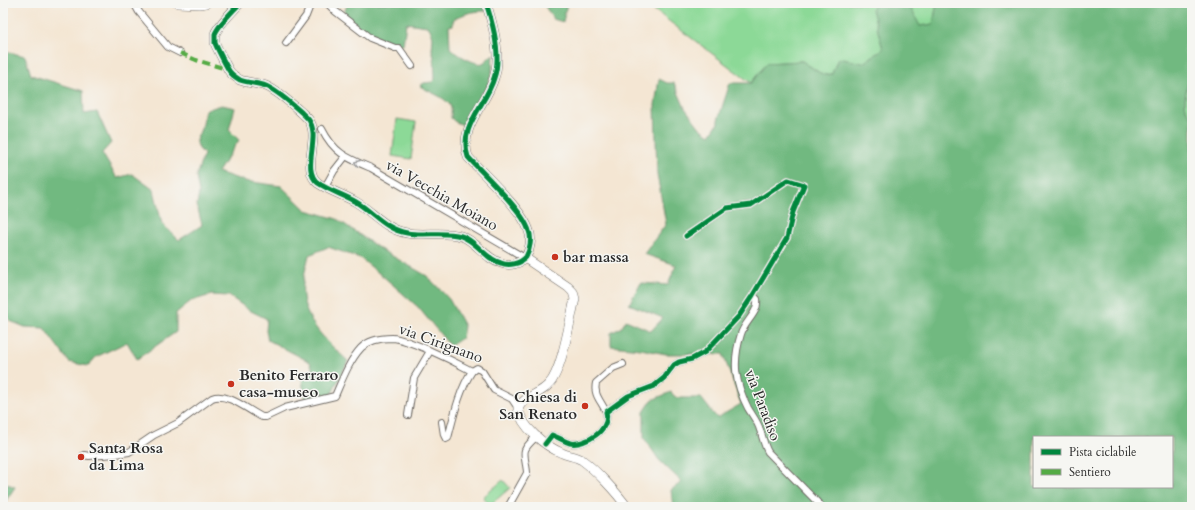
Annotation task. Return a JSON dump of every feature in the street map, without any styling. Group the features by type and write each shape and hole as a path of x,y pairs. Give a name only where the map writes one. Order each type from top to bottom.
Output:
{"street":[{"path":"134,3 139,12 168,47 180,53"},
{"path":"178,3 206,3"},
{"path":"240,3 215,34 215,43 230,72 240,80 266,86 285,98 304,114 311,123 313,138 311,161 312,174 317,182 356,202 395,230 407,233 461,236 492,259 501,263 511,264 518,263 525,258 529,250 530,232 526,222 509,201 468,157 465,148 466,138 472,121 495,78 497,64 494,34 486,3"},
{"path":"286,42 306,16 311,3"},
{"path":"327,3 370,38 398,48 412,66"},
{"name":"via Vecchia Moiano","path":"322,128 334,149 345,157 371,168 525,258"},
{"path":"325,187 334,170 345,157"},
{"path":"606,412 628,396 654,386 664,378 678,362 692,359 705,352 739,316 787,238 793,212 804,185 788,180 751,205 727,208 686,236"},
{"path":"525,258 568,287 573,292 575,299 558,369 548,386 521,402 518,408 520,415 536,437 545,444 562,453 582,460 608,484 627,507"},
{"name":"via Paradiso","path":"753,295 757,299 758,304 755,312 745,325 739,342 735,364 737,379 748,409 760,429 768,452 822,507"},
{"name":"via Cirignano","path":"84,455 90,456 129,452 154,434 178,424 212,398 217,396 226,397 262,417 266,417 285,408 335,396 353,358 362,347 373,340 394,338 415,344 472,371 477,368 482,371 494,390 512,399 518,408"},
{"path":"408,416 414,378 430,351"},
{"path":"545,444 552,435 564,441 575,443 599,433 604,427 607,418 606,412 597,396 596,383 613,368 623,364"},
{"path":"442,422 446,439 448,438 457,404 472,371"},
{"path":"508,507 527,473 524,451 536,437"}],"green space":[{"path":"348,3 483,3 486,11 465,14 453,20 453,25 449,26 450,48 456,53 476,63 483,63 493,54 492,73 487,87 465,126 451,118 451,107 447,102 420,86 424,83 432,82 435,79 434,57 432,50 433,37 430,29 427,26 406,23 403,45 393,44 390,46 379,42 343,15"},
{"path":"543,3 567,3 563,22 553,19"},
{"path":"645,3 877,3 872,9 883,49 863,63 838,58 832,74 823,75 802,61 767,63 751,83"},
{"path":"877,3 908,3 920,26 933,24 937,3 1192,3 1192,80 1189,81 1185,102 1188,114 1192,116 1192,507 673,507 671,490 682,482 659,460 644,438 644,412 652,400 671,392 676,398 701,398 717,418 741,404 723,354 666,354 641,349 611,346 611,333 622,327 626,320 651,331 663,318 629,304 641,283 668,285 676,265 644,254 666,224 657,174 655,105 659,79 667,83 674,83 685,108 700,128 710,135 718,123 730,83 751,83 767,63 802,61 823,75 832,74 838,58 863,63 883,49 872,9"},
{"path":"908,3 937,3 933,24 919,26"},
{"path":"3,51 25,56 31,75 83,91 84,114 97,112 111,143 102,153 117,178 132,174 154,190 162,224 179,240 202,225 197,205 199,193 196,176 204,154 199,149 196,141 203,124 205,110 222,105 235,108 229,130 239,140 218,172 244,181 281,186 306,210 337,219 380,249 427,276 449,299 464,326 462,338 450,346 418,307 385,278 360,258 328,247 309,255 303,280 303,295 305,307 315,327 348,361 331,395 305,400 301,372 314,372 310,362 268,340 266,331 267,319 249,310 229,296 211,295 191,301 176,313 176,332 137,359 127,342 96,357 88,366 69,362 44,328 25,327 10,321 3,307 3,265 6,261 5,236 3,231"},
{"path":"1189,80 1192,80 1192,116 1188,114 1186,110 1185,102"},
{"path":"397,119 416,122 411,159 392,156"},
{"path":"503,480 510,488 490,505 483,497"},
{"path":"3,482 15,487 3,505"}],"marked path":[{"path":"180,53 196,60 223,68"}],"cycle path":[{"path":"240,3 217,30 215,34 215,43 233,75 240,80 266,86 290,102 309,120 313,129 311,170 313,177 318,183 356,202 386,225 399,231 414,234 448,234 461,236 467,238 495,261 504,264 511,264 518,263 526,257 530,244 529,231 519,213 502,192 468,157 466,146 470,126 490,88 496,69 496,40 486,3"},
{"path":"545,444 552,435 570,443 583,442 596,435 605,425 607,419 606,412 628,396 654,386 664,378 674,365 679,362 692,359 705,352 739,316 787,238 793,212 804,185 788,180 751,205 727,208 686,236"}],"place":[{"name":"bar massa","path":"555,257"},
{"name":"Benito Ferraro casa-museo","path":"231,384"},
{"name":"Chiesa di San Renato","path":"585,406"},
{"name":"Santa Rosa da Lima","path":"81,457"}]}
